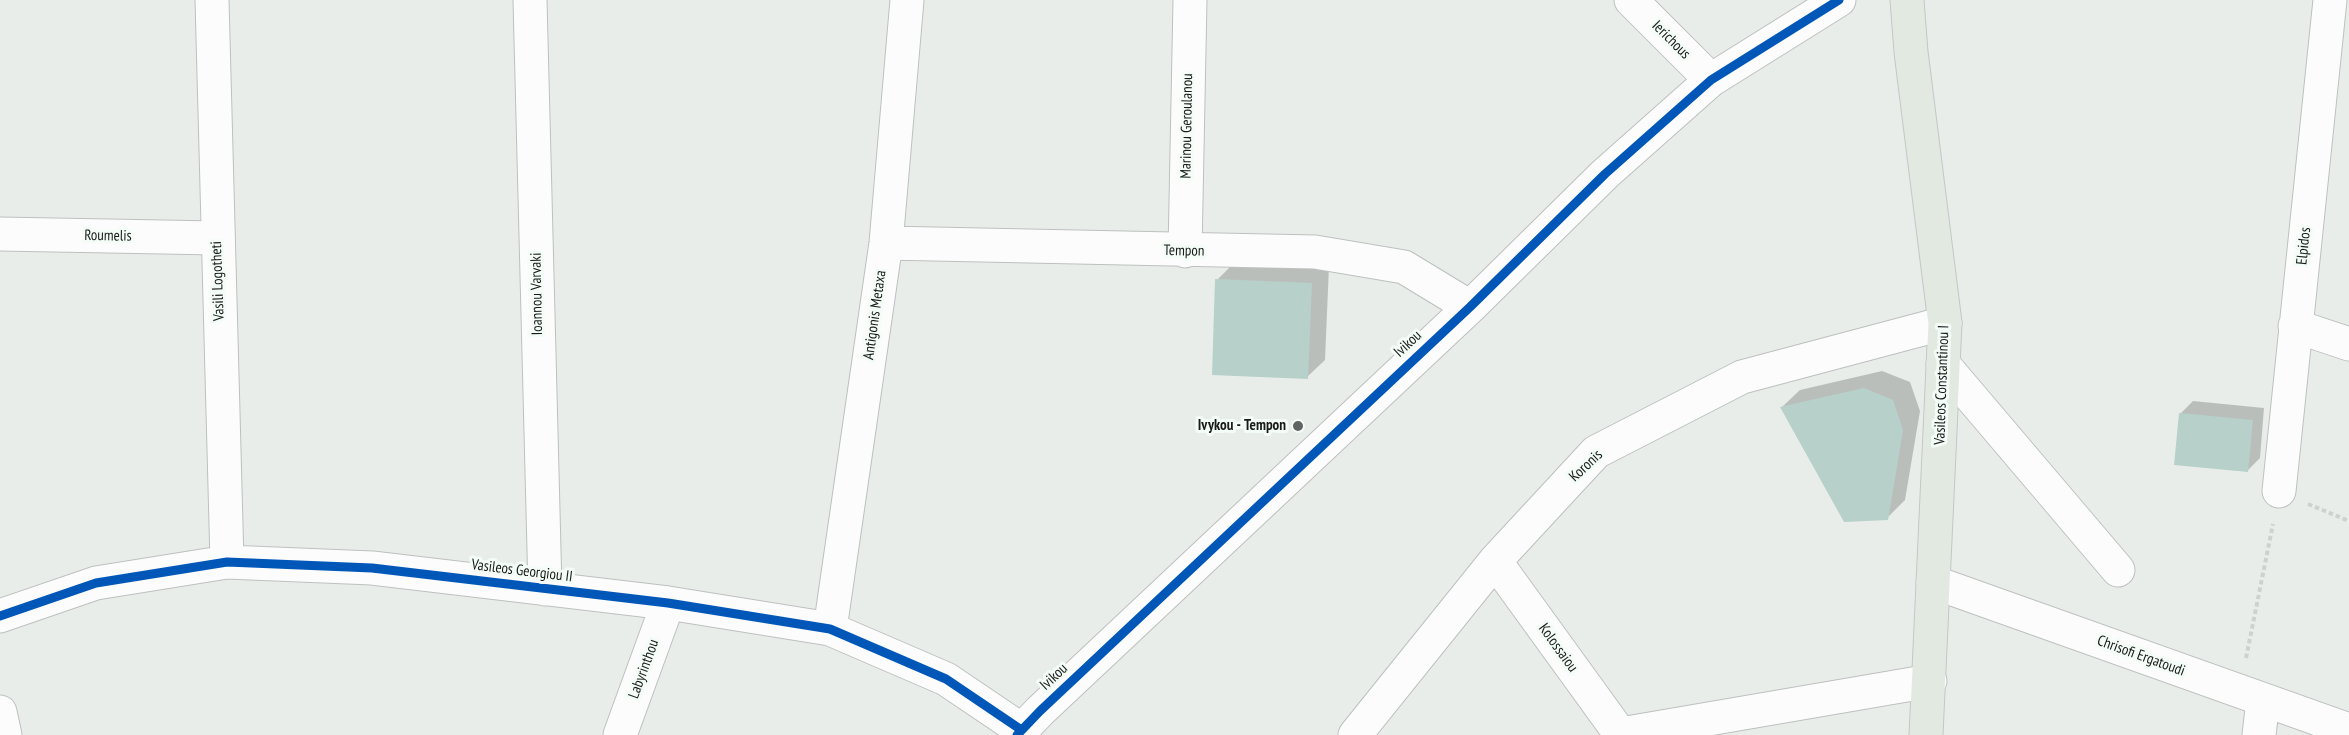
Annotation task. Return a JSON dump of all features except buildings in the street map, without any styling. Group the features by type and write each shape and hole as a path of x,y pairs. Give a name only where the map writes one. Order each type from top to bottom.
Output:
{"main road":[{"name":"Vasileos Constantinou I","path":"1907,0 1911,52 1945,323 1926,735"}],"street":[{"name":"Vasili Logotheti","path":"212,0 227,562"},
{"name":"Ioannou Varvaki","path":"530,0 545,589"},
{"name":"Antigonis Metaxa","path":"830,629 886,243 907,0"},
{"name":"Marinou Geroulanou","path":"1185,251 1190,0"},
{"name":"Ierichous","path":"1631,0 1711,80"},
{"name":"Ivikou","path":"1032,727 1470,307 1605,174 1711,80 1839,0"},
{"name":"Elpidos","path":"2279,492 2295,326 2337,46 2331,0"},
{"name":"Roumelis","path":"0,234 217,238"},
{"name":"Tempon","path":"886,243 1315,252 1404,267 1470,307"},
{"name":"Koronis","path":"1355,735 1495,561 1596,452 1742,377 1945,323"},
{"path":"2295,326 2349,344"},
{"path":"1943,364 2118,570"},
{"name":"Kolossaiou","path":"1495,561 1621,734"},
{"name":"Vasileos Georgiou II","path":"0,616 96,583 227,562 372,568 668,603 830,629 946,679 1032,727"},
{"name":"Chrisofi Ergatoudi","path":"1933,582 2349,730"},
{"name":"Labyrinthou","path":"620,735 668,603"},
{"path":"1621,734 1930,681"},
{"path":"2251,696 2259,735"},
{"path":"0,712 5,735"}],"path":[{"path":"2251,696 2279,492 2349,521"}],"cycle path":[{"path":"1017,735 1470,307 1605,174 1711,80 1839,0"},
{"path":"0,616 96,583 227,562 372,568 668,603 830,629 946,679 1020,729"}],"place":[{"name":"Ivykou - Tempon","path":"1298,426"}]}
